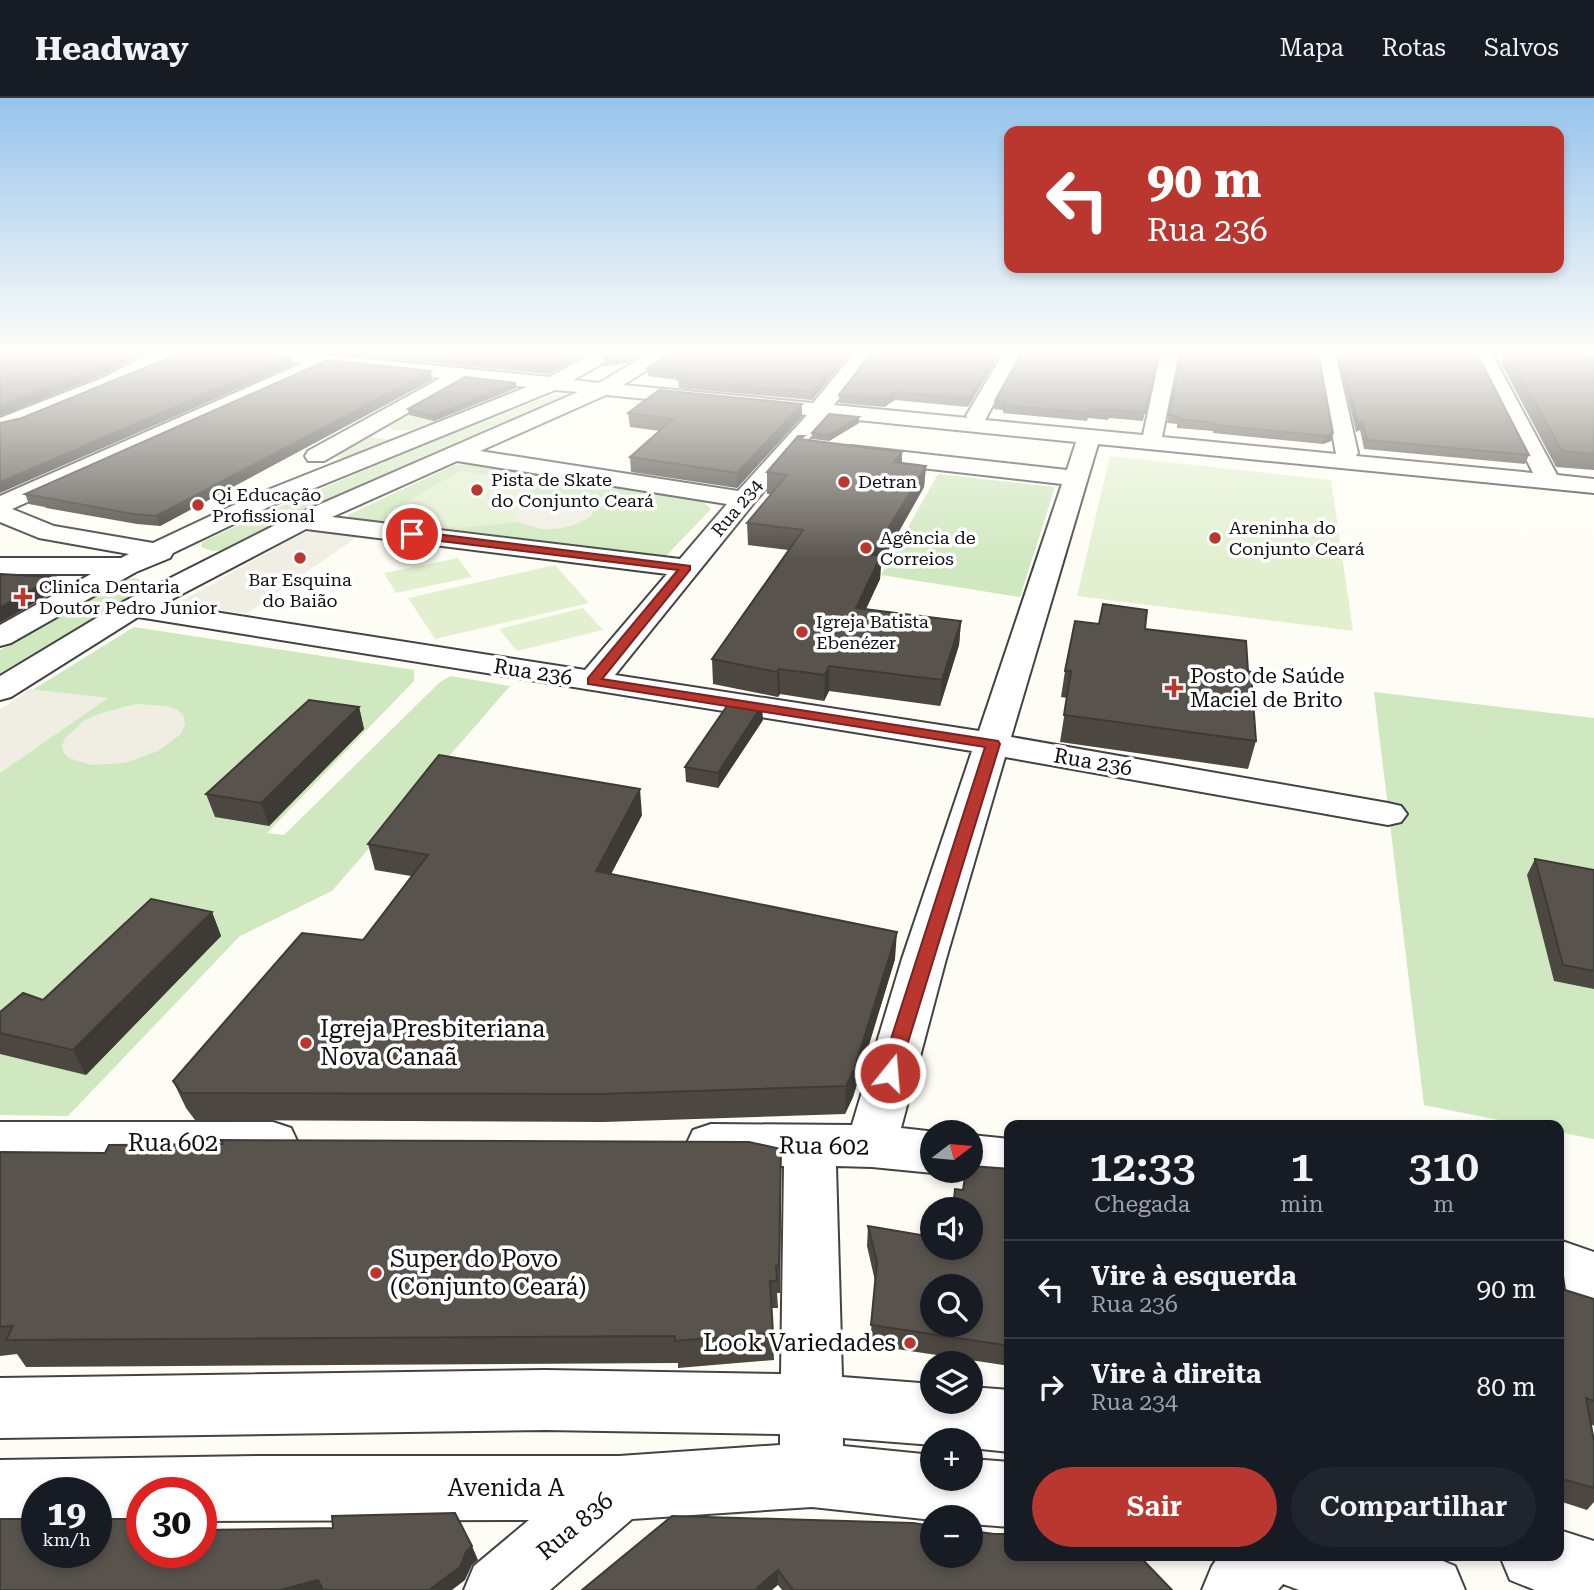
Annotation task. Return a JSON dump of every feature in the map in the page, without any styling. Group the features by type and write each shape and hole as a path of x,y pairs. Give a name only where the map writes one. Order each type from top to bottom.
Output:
{"street":[{"path":"0,505 181,422"},
{"path":"264,500 285,477 320,453 379,422"},
{"path":"0,637 126,566 264,500 456,422"},
{"path":"0,690 133,608 302,521 525,422"},
{"name":"Rua 234","path":"593,681 810,422"},
{"path":"986,422 1153,434 1347,453 1546,476 1594,486"},
{"path":"1011,422 1089,436 1546,476 1594,477"},
{"path":"1153,434 1156,422"},
{"path":"1340,422 1347,453"},
{"path":"1515,422 1546,476"},
{"path":"366,429 421,436"},
{"path":"872,1146 883,1096 924,959 1089,436"},
{"path":"790,446 1074,478"},
{"path":"453,453 744,499"},
{"path":"0,513 48,533 158,551 214,566"},
{"path":"302,521 686,568"},
{"path":"0,566 214,566"},
{"name":"Rua 236","path":"133,608 993,744 1388,814"},
{"name":"Rua 602","path":"0,1143 314,1143"},
{"name":"Rua 602","path":"672,1145 872,1146 920,1151"},
{"path":"810,1146 812,1475"},
{"path":"984,1157 1004,1159"},
{"path":"1564,1267 1594,1277"},
{"path":"0,1408 546,1401 810,1405 1004,1421"},
{"name":"Avenida A","path":"0,1492 258,1488 619,1488 812,1475 1004,1494"},
{"name":"Rua 836","path":"498,1590 619,1488"},
{"path":"1236,1590 1258,1561"},
{"path":"1318,1561 1431,1590"},
{"path":"1550,1561 1594,1575"}],"green space":[{"path":"397,422 449,422 426,431 394,430 389,426"},
{"path":"483,422 517,422 231,550 212,551 201,547 202,542"},
{"path":"371,437 398,441 349,459 336,457 351,445"},
{"name":"Areninha do Conjunto Ceará","path":"1110,456 1331,480 1353,631 1077,596"},
{"path":"469,464 704,502 711,509 665,557 350,521 348,515 454,465"},
{"name":"Pista de Skate do Conjunto Ceará","path":"460,471 516,480 541,500 528,504 516,516 518,522 461,528 384,515"},
{"path":"938,474 1055,487 1020,597 881,575"},
{"path":"458,558 472,577 396,593 384,573"},
{"path":"555,565 589,603 435,639 408,598"},
{"path":"134,578 149,582 146,587 0,674 0,650 121,581"},
{"path":"583,608 603,630 517,651 499,629"},
{"path":"134,627 414,670 414,681 267,833 284,835 440,682 451,676 510,686 332,891 240,936 68,1116 0,1115 0,710"},
{"path":"1374,692 1594,718 1594,1139 1564,1133 1564,1120 1499,1120 1424,1105"}],"shaded area":[{"path":"556,498 582,501 593,511 591,517 571,526 555,529 540,529 518,522 515,516 519,510 541,500"},
{"path":"318,531 357,537 246,614 176,604 301,534"},
{"path":"30,689 108,698 0,773 0,710"},
{"path":"136,704 167,706 178,710 184,717 185,725 181,734 158,751 125,763 91,765 69,758 64,753 62,746 65,738 85,720"}],"building":[{"path":"6,422 141,422 0,482 0,423"},
{"path":"189,422 335,422 156,516 25,494"},
{"path":"670,422 785,422 737,473 630,457"},
{"path":"822,422 851,422 829,435 812,433"},
{"path":"1202,422 1331,422 1333,433 1325,436"},
{"path":"1357,422 1512,422 1529,455 1367,440 1362,422 1358,424"},
{"path":"1545,422 1594,422 1594,454 1562,451"},
{"path":"798,436 804,436 800,439 902,452 894,462 926,466 872,555 881,556 856,608 961,621 942,680 829,666 825,675 779,669 777,672 712,659 803,530 747,523 787,475 767,472"},
{"path":"0,574 54,577 0,608"},
{"path":"1103,604 1147,610 1145,629 1246,641 1256,741 1064,715 1071,671 1065,671 1075,621 1099,624"},
{"path":"309,700 359,707 261,803 206,794"},
{"path":"731,700 762,705 718,773 685,767"},
{"path":"439,755 640,789 596,871 897,932 854,1070 846,1086 600,1094 182,1093 173,1081 302,933 363,940 428,855 368,844"},
{"path":"1535,859 1594,870 1594,971 1563,965"},
{"path":"151,899 212,912 73,1050 0,1033 0,1012 23,993 43,1000"},
{"name":"Super do Povo (Conjunto Ceará)","path":"220,1140 749,1142 781,1149 779,1265 776,1266 777,1281 770,1281 773,1333 675,1341 675,1336 6,1340 13,1326 0,1327 1,1152 105,1153 109,1145 223,1144"},
{"path":"984,1167 1004,1169 1004,1345 950,1337 983,1337 983,1274 920,1274 920,1332 871,1325 877,1262 868,1226 920,1235 920,1260 983,1260 983,1197 954,1197 955,1189 963,1190 964,1183 984,1183"},
{"path":"1564,1283 1565,1290 1594,1299 1594,1401 1586,1398 1594,1441 1594,1488 1564,1479"},
{"path":"455,1513 472,1546 466,1552 460,1567 429,1590 323,1590 318,1580 280,1590 0,1590 0,1519 21,1519 21,1568 112,1568 112,1519 126,1519 126,1568 217,1568 217,1530 333,1528 332,1516"},
{"path":"672,1516 920,1524 920,1568 983,1568 983,1533 1004,1534 1004,1561 1144,1561 1172,1590 793,1590 778,1570 755,1590 582,1590"}],"place":[{"name":"Detran","path":"844,482"},
{"name":"Pista de Skate do Conjunto Ceará","path":"477,490"},
{"name":"Qi Educação Profissional","path":"198,505"},
{"name":"Areninha do Conjunto Ceará","path":"1215,538"},
{"name":"Agência de Correios","path":"866,548"},
{"name":"Bar Esquina do Baião","path":"300,558"},
{"name":"Clinica Dentaria Doutor Pedro Junior","path":"23,597"},
{"name":"Igreja Batista Ebenézer","path":"802,632"},
{"name":"Posto de Saúde Maciel de Brito","path":"1174,688"},
{"name":"Igreja Presbiteriana Nova Canaã","path":"306,1043"},
{"name":"Super do Povo (Conjunto Ceará)","path":"376,1273"},
{"name":"Look Variedades","path":"910,1343"}],"route":[{"path":"412,534 686,568 593,681 993,744 890,1073"}]}
